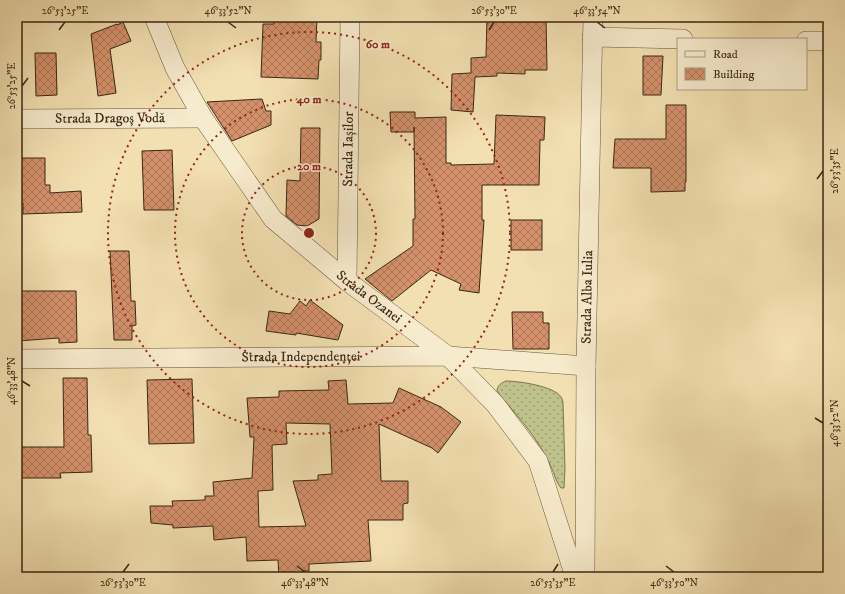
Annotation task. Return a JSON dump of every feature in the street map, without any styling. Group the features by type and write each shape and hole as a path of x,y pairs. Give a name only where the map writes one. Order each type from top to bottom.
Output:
{"street":[{"name":"Strada Ozanei","path":"154,17 175,68 203,118 274,220 347,281 448,356 494,404 538,461 575,577"},
{"name":"Strada Iașilor","path":"347,281 350,17"},
{"name":"Strada Alba Iulia","path":"585,577 586,366 593,17"},
{"path":"592,38 677,39"},
{"path":"807,41 828,41"},
{"name":"Strada Dragoș Vodă","path":"17,119 203,118"},
{"name":"Strada Independenței","path":"17,359 448,356 586,366"}],"green space":[{"path":"506,381 527,383 544,387 557,393 561,398 563,403 565,469 564,488 561,488 559,485 542,449 497,390 501,383"}],"building":[{"path":"274,17 317,17 316,42 321,42 321,60 319,60 318,79 261,77 263,24 274,24"},
{"path":"487,17 546,17 547,70 525,70 525,74 497,73 497,76 475,77 473,112 451,110 452,74 471,73 471,58 486,57"},
{"path":"123,22 131,41 110,49 116,93 98,96 91,34"},
{"path":"35,53 56,53 57,95 36,96"},
{"path":"643,56 663,56 661,95 643,95"},
{"path":"262,99 266,111 271,111 271,125 232,141 207,102"},
{"path":"666,105 686,105 685,191 651,192 651,168 613,168 615,139 666,139"},
{"path":"390,112 415,112 415,118 446,117 446,163 451,163 451,165 494,164 496,115 545,117 544,140 540,140 539,185 482,185 482,220 484,220 479,293 459,290 461,284 431,270 392,301 365,279 413,246 413,219 415,219 414,127 414,132 391,132"},
{"path":"301,128 320,128 319,219 307,226 297,225 286,216 287,180 300,181"},
{"path":"172,150 174,210 144,210 142,151"},
{"path":"17,158 45,158 45,185 50,185 50,193 81,191 82,212 23,214 23,203 17,203"},
{"path":"511,220 542,220 542,250 511,250"},
{"path":"110,251 129,251 131,301 135,301 136,325 132,326 132,340 114,340"},
{"path":"17,291 76,291 77,342 59,343 59,338 17,341"},
{"path":"310,300 343,325 338,340 296,333 296,335 266,331 269,311 290,314 300,301 306,306"},
{"path":"512,312 543,312 543,323 549,323 549,349 513,349"},
{"path":"63,378 87,378 88,435 91,435 92,472 60,473 61,478 17,478 17,447 64,447"},
{"path":"192,379 194,443 149,444 147,380"},
{"path":"346,380 348,404 393,403 399,388 441,407 461,422 438,453 432,448 379,424 381,481 408,481 408,503 403,504 403,520 368,520 371,561 309,564 309,571 302,571 302,576 279,577 278,560 247,561 246,537 214,540 213,526 173,528 173,525 151,523 150,506 173,506 172,501 205,500 205,496 214,496 213,482 252,478 254,437 250,437 247,398 279,397 279,391 329,390 328,381","holes":["286,423 330,424 332,474 318,475 318,480 293,481 306,526 259,527 258,491 273,490 272,445 287,444"]}]}
